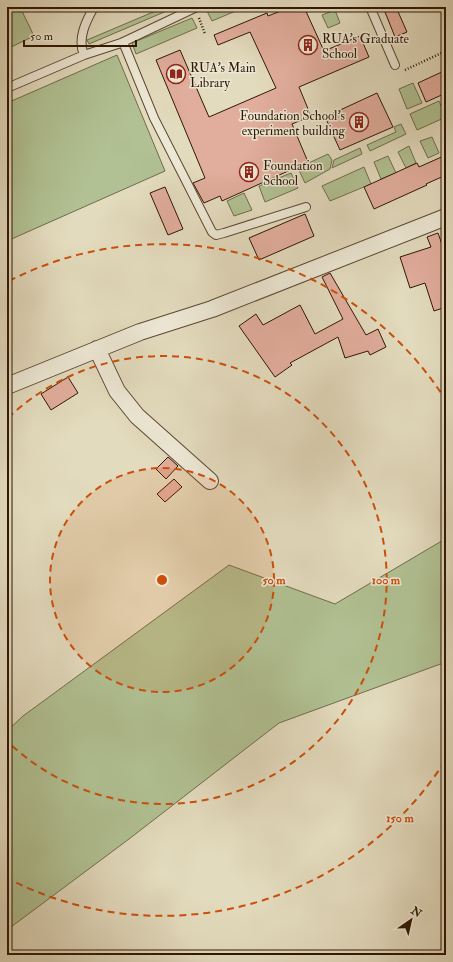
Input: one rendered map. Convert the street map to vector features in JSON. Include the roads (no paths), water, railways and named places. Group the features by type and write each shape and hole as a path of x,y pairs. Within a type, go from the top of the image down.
{"street":[{"path":"7,386 140,332 212,309 446,217"},
{"path":"97,349 117,391 137,416 210,481"}],"lane":[{"path":"84,55 80,41 89,15 94,7"},
{"path":"370,7 395,65"},
{"path":"7,88 84,55 123,42 197,10"},
{"path":"123,42 154,118 212,232 216,235 224,233 306,207"}],"place":[{"name":"RUA's Graduate School","path":"308,45"},
{"name":"RUA's Main Library","path":"176,74"},
{"name":"Foundation School's experiment building","path":"359,122"},
{"name":"Foundation School","path":"249,172"}]}
